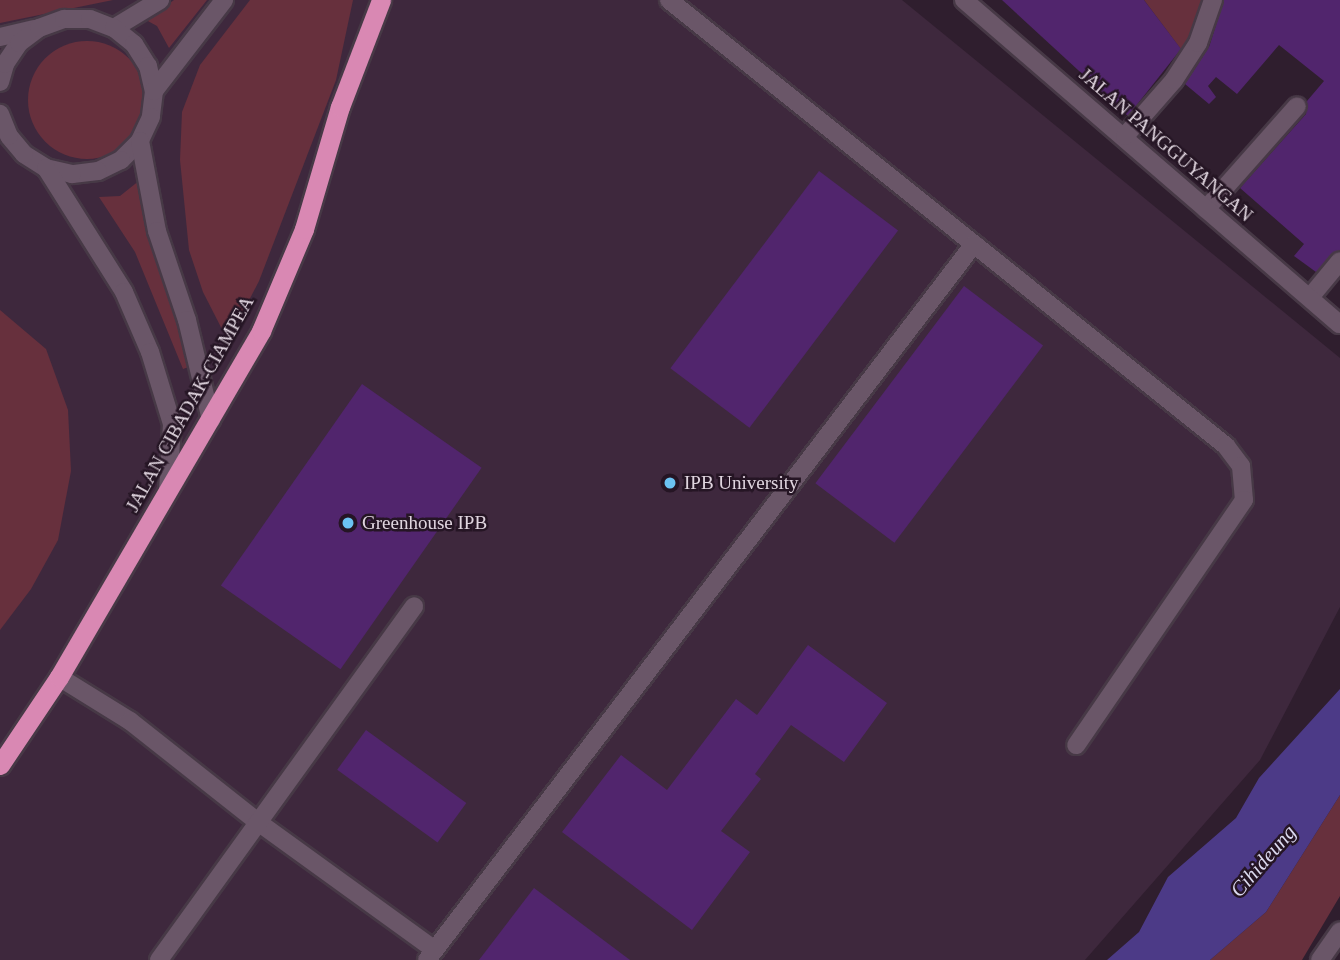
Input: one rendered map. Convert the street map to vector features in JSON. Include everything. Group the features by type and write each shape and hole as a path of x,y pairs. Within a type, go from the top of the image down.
{"highway":[{"name":"JALAN CIBADAK-CIAMPEA","path":"0,765 59,677 211,421 261,331 304,229 340,107 381,0"}],"street":[{"path":"114,27 160,0"},
{"path":"154,91 224,0"},
{"path":"668,0 1226,446 1241,466 1244,500 1076,745"},
{"path":"1125,136 1174,80 1198,43 1213,0"},
{"name":"JALAN PANGGUYANGAN","path":"967,1 1206,209 1311,296 1340,324"},
{"path":"0,37 64,19 90,19 114,27 134,44 148,66 154,91 151,117 140,141 121,160 98,171 72,174 46,168 24,155 4,133 0,114"},
{"path":"0,82 19,43 39,28"},
{"path":"1206,209 1297,106"},
{"path":"140,141 157,231 187,320 211,421"},
{"path":"46,168 124,292 150,352 172,424 168,492"},
{"path":"59,677 130,721 431,955 974,243"},
{"path":"1311,296 1340,261"},
{"path":"159,960 414,606"},
{"path":"1320,960 1340,931"}],"shaded area":[{"name":"IPB University","path":"0,0 902,0 1340,358 1340,607 1260,760 1085,960 0,960"},
{"path":"0,0 113,0 0,23"},
{"path":"174,0 207,0 169,48 157,26 146,20"},
{"path":"250,0 353,0 336,80 259,281 228,341 203,292 189,250 180,160 182,112 200,65"},
{"path":"1144,0 1209,0 1209,8 1183,52"},
{"path":"87,41 110,45 129,58 142,77 146,100 142,123 129,142 110,155 87,159 64,155 45,142 32,123 28,100 32,77 45,58 64,45"},
{"path":"140,180 152,244 197,364 183,369 135,252 99,197 120,196"},
{"path":"0,310 46,349 68,410 71,471 58,540 31,589 0,630"},
{"path":"1340,795 1340,896 1302,960 1210,960 1266,912"}],"water":[{"name":"Cihideung","path":"1340,689 1340,795 1266,912 1210,960 1107,960 1139,932 1168,877 1236,818 1259,778"}],"building":[{"path":"1002,0 1144,0 1181,49 1128,116"},
{"path":"1224,0 1340,0 1340,250 1316,272 1294,256 1304,244 1240,188 1306,114 1307,101 1324,81 1279,45 1237,94 1216,77 1208,86 1216,97 1209,104 1185,84 1209,47"},
{"path":"819,171 898,231 749,428 670,368"},
{"path":"964,286 1043,346 894,543 815,483"},
{"name":"Greenhouse IPB","path":"362,384 482,468 340,669 221,586"},
{"path":"808,645 887,703 844,762 791,725 755,774 761,779 721,831 750,852 692,930 562,832 621,755 667,790 736,699 757,715"},
{"path":"366,730 466,803 438,843 337,770"},
{"path":"534,888 630,960 479,960"}],"place":[{"name":"IPB University","path":"670,483"},
{"name":"Greenhouse IPB","path":"348,523"}]}
